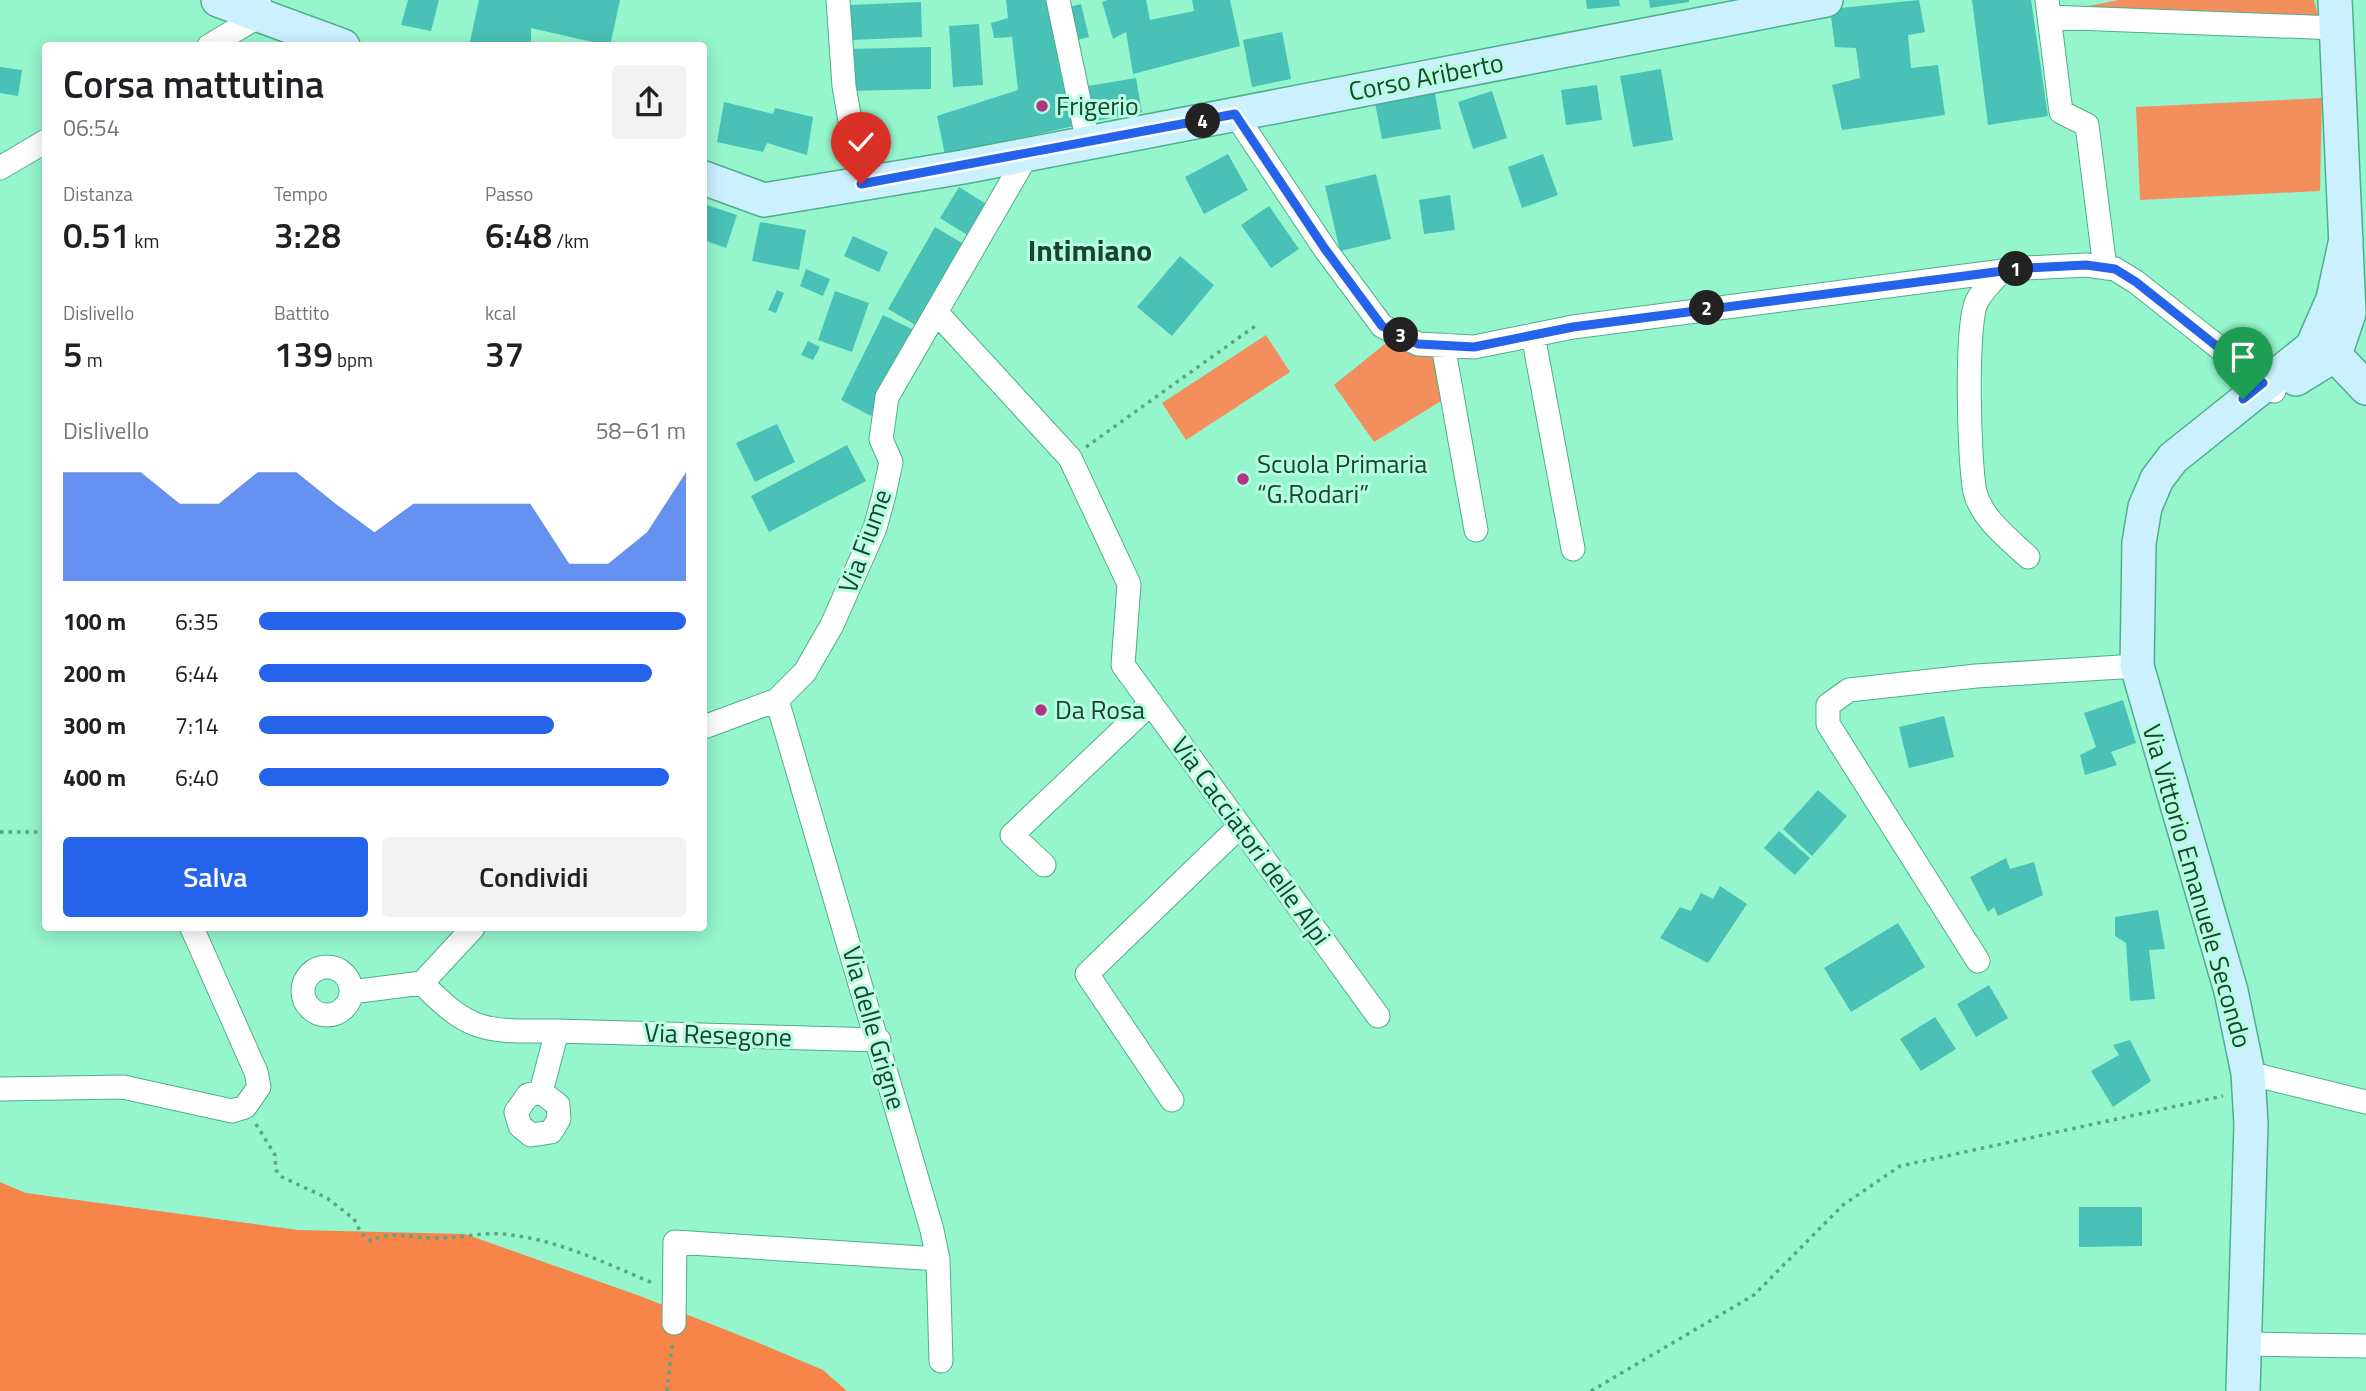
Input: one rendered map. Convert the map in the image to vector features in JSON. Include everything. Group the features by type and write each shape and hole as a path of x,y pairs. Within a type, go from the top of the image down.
{"street":[{"path":"218,0 261,8 334,42"},
{"path":"838,0 844,86 861,184"},
{"path":"1058,0 1088,143"},
{"name":"Corso Ariberto","path":"707,179 764,200 1027,155 1763,6 1826,0"},
{"path":"214,42 261,8"},
{"path":"2105,268 2087,125 2061,112 2048,8 2335,9"},
{"name":"Via Vittorio Emanuele Secondo","path":"2268,387 2335,355 2349,313 2335,9"},
{"path":"1235,114 1325,249 1382,326 1418,344 1474,347 1713,307 2001,271 2086,265 2115,269 2136,282 2268,387"},
{"path":"0,168 42,143"},
{"name":"Via Fiume","path":"707,726 777,700 805,672 819,649 875,528 891,462 881,439 887,397 1027,155"},
{"name":"Via Vittorio Emanuele Secondo","path":"2243,1391 2251,1125 2249,1082 2231,991 2137,666 2139,543 2146,507 2157,479 2173,458 2192,441 2268,387 2312,346 2333,299 2346,239"},
{"path":"2001,271 1977,301 1971,320 1970,405 1975,493 1988,518 2028,557"},
{"name":"Via Vittorio Emanuele Secondo","path":"2335,355 2329,347 2327,335 2340,296 2339,274"},
{"name":"Via Cacciatori delle Alpi","path":"936,312 1070,458 1129,584 1123,665 1378,1016"},
{"path":"1533,335 1573,549"},
{"path":"1443,345 1476,530"},
{"path":"2335,355 2366,388"},
{"path":"1978,961 1828,724 1828,705 1849,690 1976,676 2137,666"},
{"name":"Via delle Grigne","path":"777,700 879,1040 938,1259 941,1361"},
{"path":"1044,865 1012,835 1151,703"},
{"path":"1172,1100 1087,974 1240,826"},
{"path":"0,1089 123,1087 232,1111 245,1107 259,1087 256,1072 193,931"},
{"path":"351,992 422,983 470,931"},
{"name":"Via Resegone","path":"422,983 464,1021 495,1031 879,1040"},
{"path":"541,1092 557,1031"},
{"path":"2249,1082 2366,1102"},
{"path":"674,1323 675,1242 938,1259"},
{"path":"2244,1344 2366,1346"}],"path":[{"path":"1070,458 1258,324"},
{"path":"0,832 42,832"},
{"path":"1591,1391 1754,1295 1843,1205 1900,1166 2249,1082"},
{"path":"245,1107 275,1155 276,1170 282,1177 327,1198 354,1219 361,1233 371,1241 381,1236 397,1235 435,1238 484,1233 522,1237 561,1246 610,1263 674,1296"},
{"path":"667,1391 674,1323"}],"shaded area":[{"path":"2119,0 2314,0 2319,19 2073,9"},
{"path":"2322,98 2320,191 2140,200 2136,107"},
{"path":"1377,331 1442,345 1451,395 1374,442 1334,385 1386,343"},
{"path":"1266,335 1290,372 1186,440 1162,403"},
{"path":"0,1182 26,1193 298,1230 465,1234 640,1296 754,1341 823,1370 847,1391 0,1391"}],"building":[{"path":"408,0 439,0 431,31 401,25"},
{"path":"479,0 620,0 611,42 592,42 531,28 531,42 470,42"},
{"path":"1006,0 1053,0 1074,126 945,155 937,116 1018,90 1012,37 994,38 991,23 1008,18"},
{"path":"1146,0 1150,20 1194,11 1192,0 1230,0 1240,46 1133,74 1126,32 1113,39 1102,2"},
{"path":"1586,0 1619,0 1620,6 1587,9"},
{"path":"1649,0 1689,0 1689,2 1650,8"},
{"path":"1919,0 1925,32 1908,35 1911,68 1938,65 1945,115 1842,130 1832,85 1860,78 1856,48 1835,47 1830,9"},
{"path":"1972,0 2031,0 2048,116 1988,125"},
{"path":"921,2 922,37 851,40 850,5"},
{"path":"1081,4 1089,37 1073,41 1065,8"},
{"path":"979,24 983,85 953,87 949,26"},
{"path":"1282,32 1291,79 1252,87 1243,40"},
{"path":"931,47 931,89 850,91 850,49"},
{"path":"0,67 22,70 18,96 0,93"},
{"path":"1661,69 1673,140 1633,147 1620,76"},
{"path":"1136,78 1142,112 1095,121 1088,86"},
{"path":"1597,85 1602,120 1566,125 1561,90"},
{"path":"1434,87 1441,129 1382,139 1374,98"},
{"path":"1492,91 1507,138 1473,149 1458,102"},
{"path":"724,102 773,114 775,108 813,117 807,155 767,143 763,152 717,142"},
{"path":"1228,154 1248,190 1204,214 1185,177"},
{"path":"1543,154 1558,195 1522,208 1508,167"},
{"path":"1376,174 1391,239 1340,251 1325,186"},
{"path":"959,187 991,207 972,238 940,218"},
{"path":"1450,195 1455,230 1424,234 1419,200"},
{"path":"707,205 737,215 726,248 707,241"},
{"path":"1269,206 1299,249 1271,268 1241,225"},
{"path":"760,222 806,230 799,270 752,261"},
{"path":"935,227 967,246 919,327 888,309"},
{"path":"853,236 888,252 879,272 844,256"},
{"path":"1180,256 1214,285 1172,336 1137,307"},
{"path":"806,269 830,279 823,296 800,286"},
{"path":"777,290 784,293 776,313 768,310"},
{"path":"835,291 869,303 852,352 818,340"},
{"path":"883,315 914,330 871,416 841,400"},
{"path":"808,341 820,347 813,360 801,355"},
{"path":"777,424 795,462 755,482 736,443"},
{"path":"847,445 866,481 769,532 751,496"},
{"path":"2123,700 2136,743 2111,752 2117,765 2085,775 2080,755 2096,747 2084,713"},
{"path":"1944,716 1954,757 1909,768 1899,727"},
{"path":"1818,790 1847,816 1812,856 1783,829"},
{"path":"1779,831 1810,858 1795,875 1764,848"},
{"path":"2006,858 2010,869 2034,862 2043,895 1998,916 1994,907 1988,912 1970,877"},
{"path":"1720,886 1747,904 1708,963 1660,938 1680,907 1691,911 1701,893 1713,899"},
{"path":"2158,910 2165,949 2149,950 2155,999 2130,1001 2126,943 2115,936 2115,917"},
{"path":"1898,923 1925,967 1851,1012 1824,968"},
{"path":"1989,985 2008,1018 1976,1037 1957,1004"},
{"path":"1935,1017 1956,1049 1921,1071 1900,1039"},
{"path":"2130,1040 2151,1081 2113,1107 2091,1071 2119,1055 2113,1045"},
{"path":"2079,1207 2142,1207 2142,1246 2079,1247"}],"place":[{"name":"Frigerio","path":"1042,106"},
{"name":"Scuola Primaria “G.Rodari”","path":"1243,479"},
{"name":"Da Rosa","path":"1041,710"}],"district":[{"name":"Intimiano","path":"1090,251"}],"route":[{"path":"861,184 1235,114 1325,249 1382,326 1418,344 1474,347 1573,327 1713,307 1883,288 2026,268 2086,265 2115,269 2136,282 2263,383 2243,399"}]}
